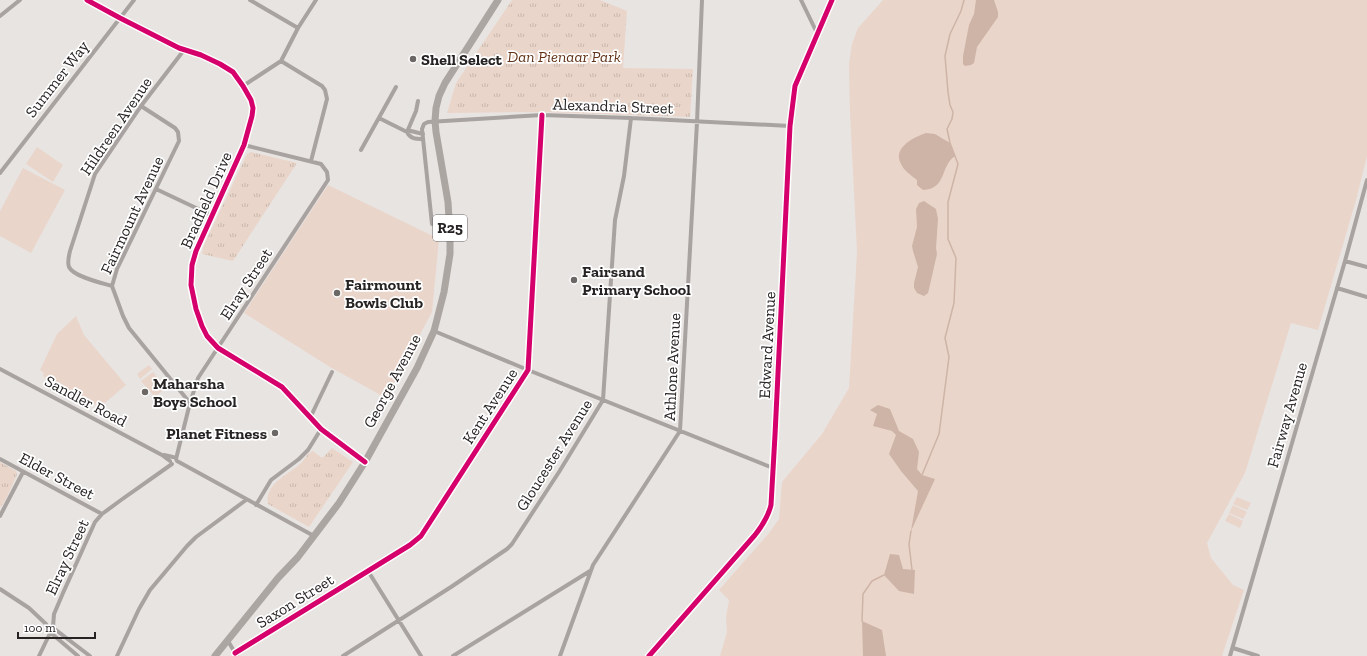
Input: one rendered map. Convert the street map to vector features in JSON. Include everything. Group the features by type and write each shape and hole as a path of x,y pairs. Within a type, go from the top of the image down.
{"main road":[{"name":"George Avenue","path":"312,535 335,508 365,459 417,368 434,331 444,292 450,254 448,202 436,132 436,108 439,96 445,83 498,0"},
{"name":"R25","path":"215,656 312,535"}],"street":[{"path":"0,16 20,0"},
{"name":"Bradfield Drive","path":"87,0 184,50 201,54 220,64 233,72 243,86 251,100 253,108 252,116 244,145 194,258 192,265 191,285 196,309 207,336 218,348 282,387 311,416 321,429 365,459"},
{"name":"Summer Way","path":"0,173 134,0"},
{"path":"250,0 298,28"},
{"path":"243,86 281,61 298,28 316,0"},
{"name":"Athlone Avenue","path":"560,656 590,571 680,431 697,122 702,0"},
{"path":"801,0 817,33"},
{"name":"Edward Avenue","path":"650,656 765,522 769,514 773,468 790,126 795,86 832,0"},
{"name":"Hildreen Avenue","path":"112,286 78,275 69,267 68,259 94,174 141,106 184,50"},
{"path":"244,145 311,161 327,94 322,86 281,61"},
{"path":"361,150 396,87"},
{"path":"407,132 416,111 418,101"},
{"name":"Fairmount Avenue","path":"141,106 174,128 179,136 178,146 117,269 112,286 123,316 132,332 190,403"},
{"name":"Alexandria Street","path":"436,122 542,116 631,118 790,126"},
{"name":"Kent Avenue","path":"368,571 410,545 421,536 528,370 542,116"},
{"path":"379,118 407,132 409,136 414,138 423,137"},
{"name":"Gloucester Avenue","path":"342,656 438,596 502,553 512,544 559,472 603,400 615,220 624,176 631,118"},
{"path":"432,224 422,129 424,124 428,122 436,122"},
{"name":"Elray Street","path":"39,656 51,633 54,614 93,525 102,514 173,461 178,450 198,378 328,180 325,167 311,161"},
{"path":"0,164 4,168"},
{"name":"Fairway Avenue","path":"1230,656 1345,261 1367,180"},
{"path":"156,189 212,216"},
{"path":"1345,261 1367,267"},
{"path":"1337,288 1367,297"},
{"path":"434,331 773,468"},
{"name":"Sandler Road","path":"0,369 312,535"},
{"path":"311,416 332,372"},
{"path":"256,505 271,480 300,459 308,450 321,429"},
{"name":"Elder Street","path":"0,459 102,514"},
{"path":"0,515 23,472"},
{"path":"117,656 146,596 158,580 196,537 246,500"},
{"path":"368,571 421,656"},
{"name":"Saxon Street","path":"236,655 368,571"},
{"path":"452,656 590,571"},
{"path":"0,589 22,602 46,624 88,655"},
{"path":"46,624 51,633 78,656"},
{"path":"228,641 236,655"},
{"path":"1233,648 1258,656"}],"green space":[{"name":"Dan Pienaar Park","path":"512,0 600,0 627,11 623,68 693,69 690,117 542,112 447,113 456,83"},
{"path":"883,0 1367,0 1367,156 1356,200 1318,330 1291,323 1245,473 1207,543 1211,558 1233,585 1244,590 1222,656 720,656 727,632 726,617 729,600 719,590 769,533 779,519 782,482 822,434 849,388 857,252 849,64 852,44 858,28"},
{"path":"37,147 63,165 53,182 26,164"},
{"path":"251,152 297,163 233,261 202,254 204,245 247,154"},
{"path":"23,168 65,190 31,253 0,236 0,211"},
{"path":"328,185 439,239 432,312 386,398 330,367 244,313"},
{"path":"76,316 84,335 126,385 100,407 43,376 44,373 40,370 57,334"},
{"path":"149,365 152,369 140,379 137,374"},
{"path":"153,372 166,388 155,397 141,381"},
{"path":"332,448 353,462 309,527 268,504 268,497 273,485 300,464 309,453 313,451 322,458"},
{"path":"0,462 16,471 17,475 5,501 0,508"},
{"path":"1237,497 1251,503 1247,510 1233,504"},
{"path":"1233,505 1247,512 1243,519 1229,513"},
{"path":"1229,514 1243,521 1240,528 1225,521"}],"shaded area":[{"path":"976,0 994,0 998,17 977,47 974,63 965,66 963,64 963,56 969,25 974,14"},
{"path":"926,133 935,134 950,143 955,156 950,160 936,186 931,189 923,190 917,185 917,180 904,169 899,158 899,153 910,140"},
{"path":"924,201 936,209 938,219 937,254 928,293 924,296 917,293 914,288 918,267 912,246 917,227 916,209 919,203"},
{"path":"878,405 890,409 899,431 913,439 919,452 917,469 922,475 935,479 911,531 918,491 889,454 896,435 892,431 873,426 877,414 870,410"},
{"path":"890,554 899,555 903,569 915,570 914,594 899,591 884,575"},
{"path":"862,621 882,630 886,656 863,656"}],"waterway":[{"path":"922,475 939,434 949,357 945,338 954,303 956,258 948,239 948,202 958,164 950,143 947,129 952,119 953,112 950,105 948,92 945,56 950,34 961,11 964,0"},
{"path":"911,531 909,544 912,570"},
{"path":"862,621 863,594 872,581 884,575"}],"cycle path":[{"path":"87,0 179,48 201,55 220,64 233,72 243,86 251,100 253,108 252,116 244,145 196,251 192,265 191,285 196,309 207,336 218,348 282,387 321,429 365,462"},
{"path":"649,656 755,535 765,521 771,505 790,126 795,86 832,0"},
{"path":"235,653 410,545 421,536 528,370 542,115"}],"place":[{"name":"Shell Select","path":"413,59"},
{"name":"Fairsand Primary School","path":"574,280"},
{"name":"Fairmount Bowls Club","path":"337,293"},
{"name":"Maharsha Boys School","path":"145,392"},
{"name":"Planet Fitness","path":"275,433"}]}
